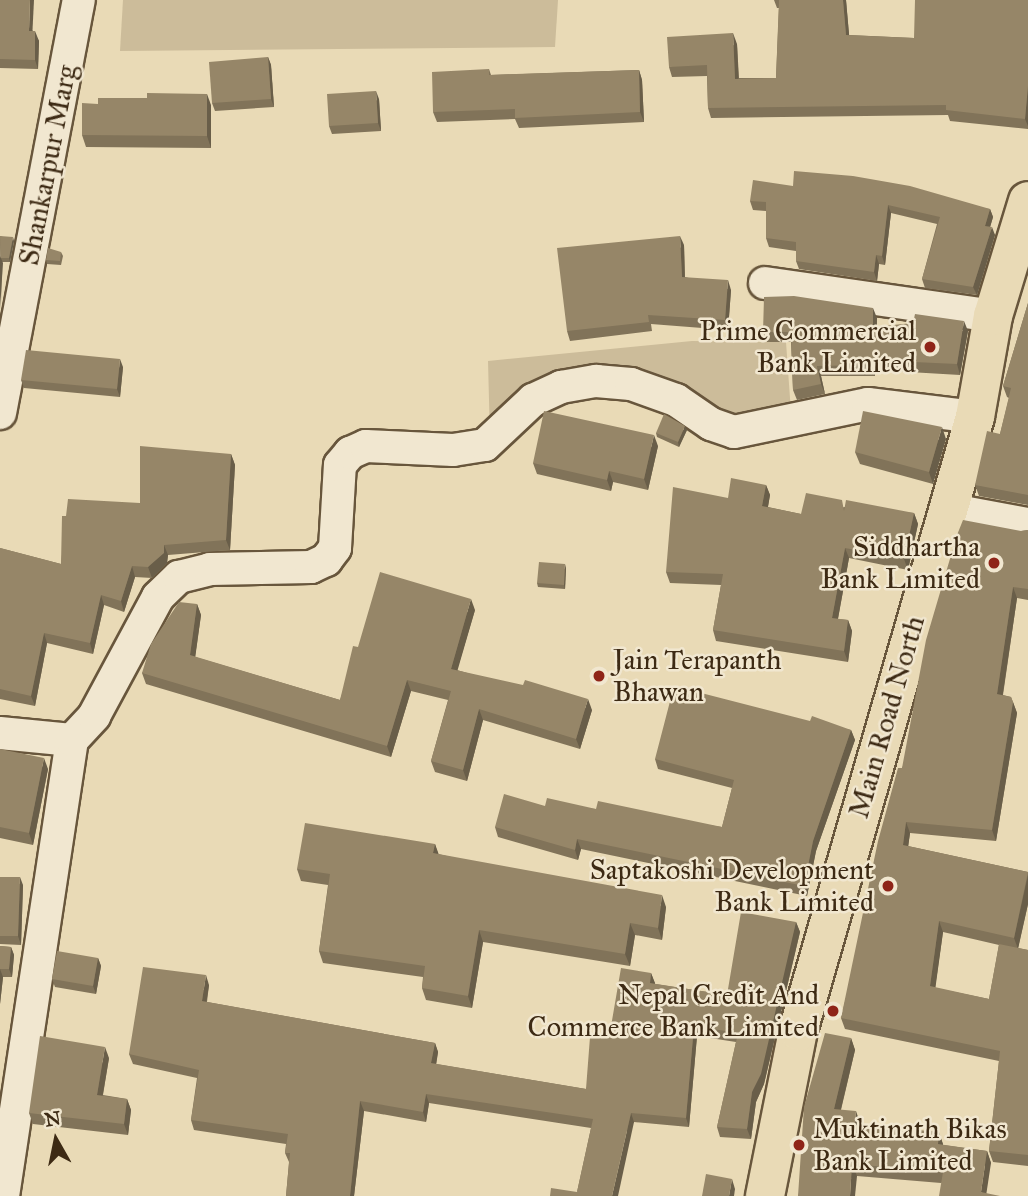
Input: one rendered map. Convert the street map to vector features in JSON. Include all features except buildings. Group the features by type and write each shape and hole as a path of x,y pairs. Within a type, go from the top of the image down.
{"main road":[{"name":"Main Road North","path":"765,1196 798,1031 946,509 975,417 993,316 1028,201"}],"street":[{"name":"Shankarpur Marg","path":"0,413 79,0"},
{"path":"765,283 993,316"},
{"path":"4,1196 72,740 94,716 158,597 179,577 210,569 311,566 326,560 335,548 340,465 351,453 366,446 453,450 485,445 533,400 561,387 596,381 631,384 665,396 711,424 734,432 868,404 975,417"},
{"path":"946,509 1028,524"},
{"path":"0,733 72,740"}],"shaded area":[{"path":"123,0 558,0 555,47 120,51"},
{"path":"692,341 786,342 792,426 708,416 573,388 490,439 488,361"}],"place":[{"name":"Prime Commercial Bank Limited","path":"930,347"},
{"name":"Siddhartha Bank Limited","path":"994,563"},
{"name":"Jain Terapanth Bhawan","path":"599,676"},
{"name":"Saptakoshi Development Bank Limited","path":"888,886"},
{"name":"Nepal Credit And Commerce Bank Limited","path":"833,1011"},
{"name":"Muktinath Bikas Bank Limited","path":"799,1145"}]}
